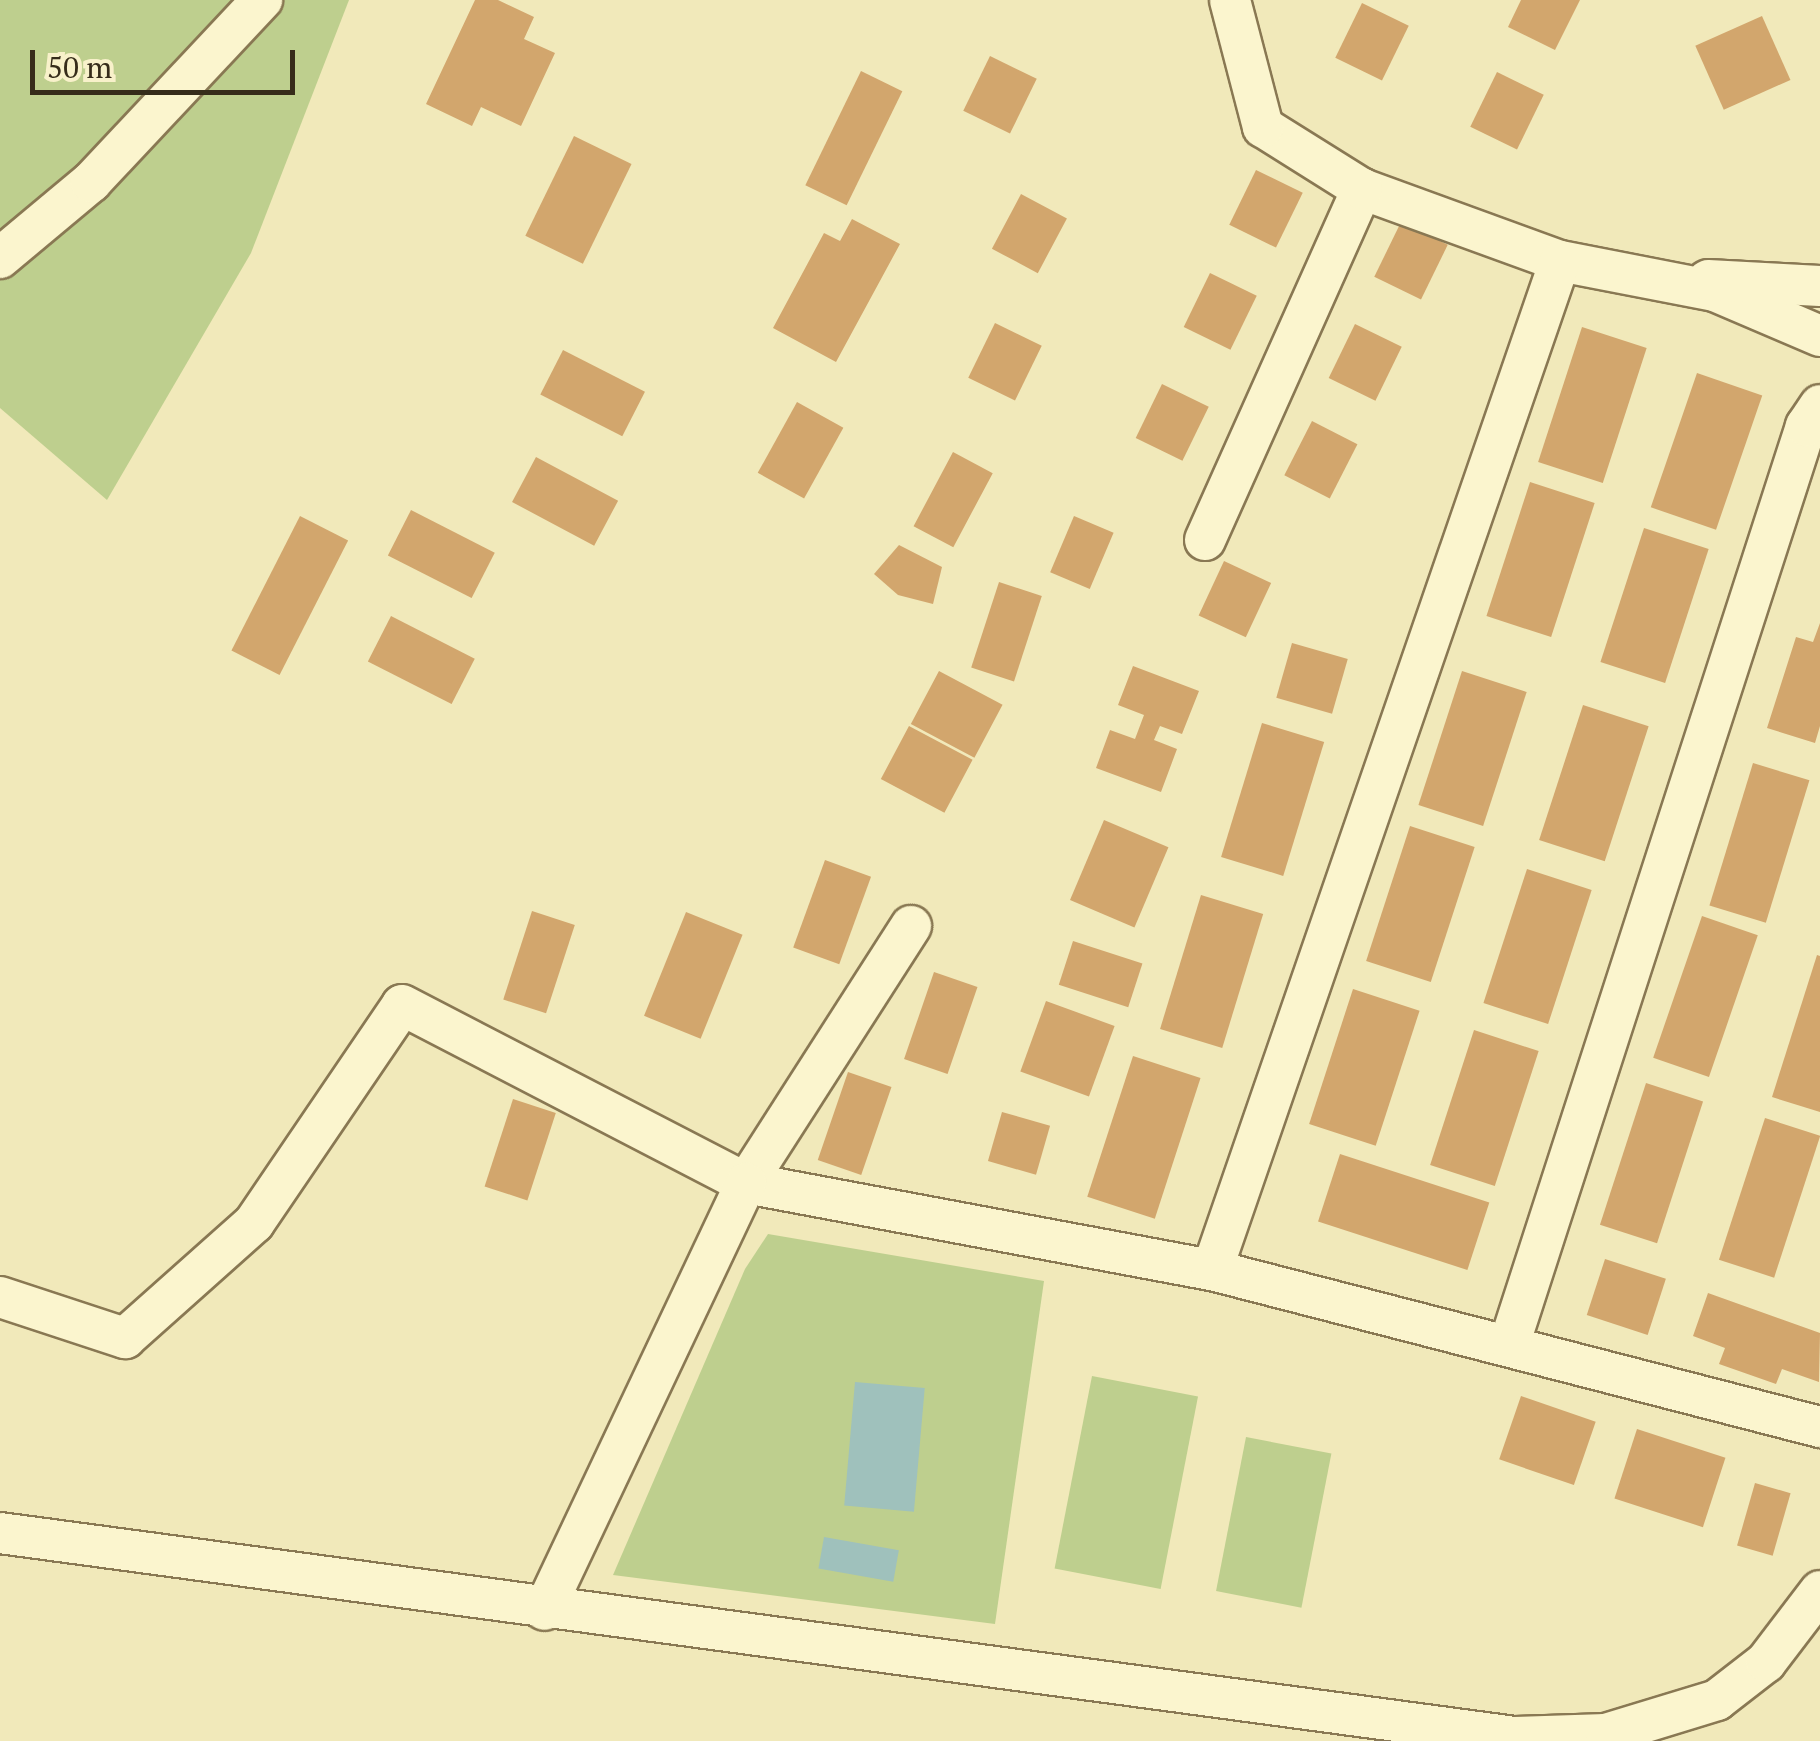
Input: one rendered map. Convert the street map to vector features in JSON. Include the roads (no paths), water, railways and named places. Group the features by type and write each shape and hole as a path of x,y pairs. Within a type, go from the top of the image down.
{"street":[{"path":"0,258 91,182 262,0"},
{"path":"1230,0 1263,127 1362,190 1560,261 1715,291 1820,336"},
{"path":"1205,540 1362,190"},
{"path":"1212,1270 1560,261"},
{"path":"1654,281 1820,286"},
{"path":"1510,1342 1806,426 1820,404"},
{"path":"544,1610 746,1184 911,926"},
{"path":"0,1297 125,1338 254,1223 402,1005 746,1184 1212,1270 1510,1342 1820,1427"},
{"path":"0,1533 544,1610 1515,1736 1606,1734 1716,1700 1766,1662 1820,1591"}],"water":[{"path":"855,1382 925,1388 914,1512 844,1506"},
{"path":"824,1537 899,1550 893,1582 818,1569"}]}
